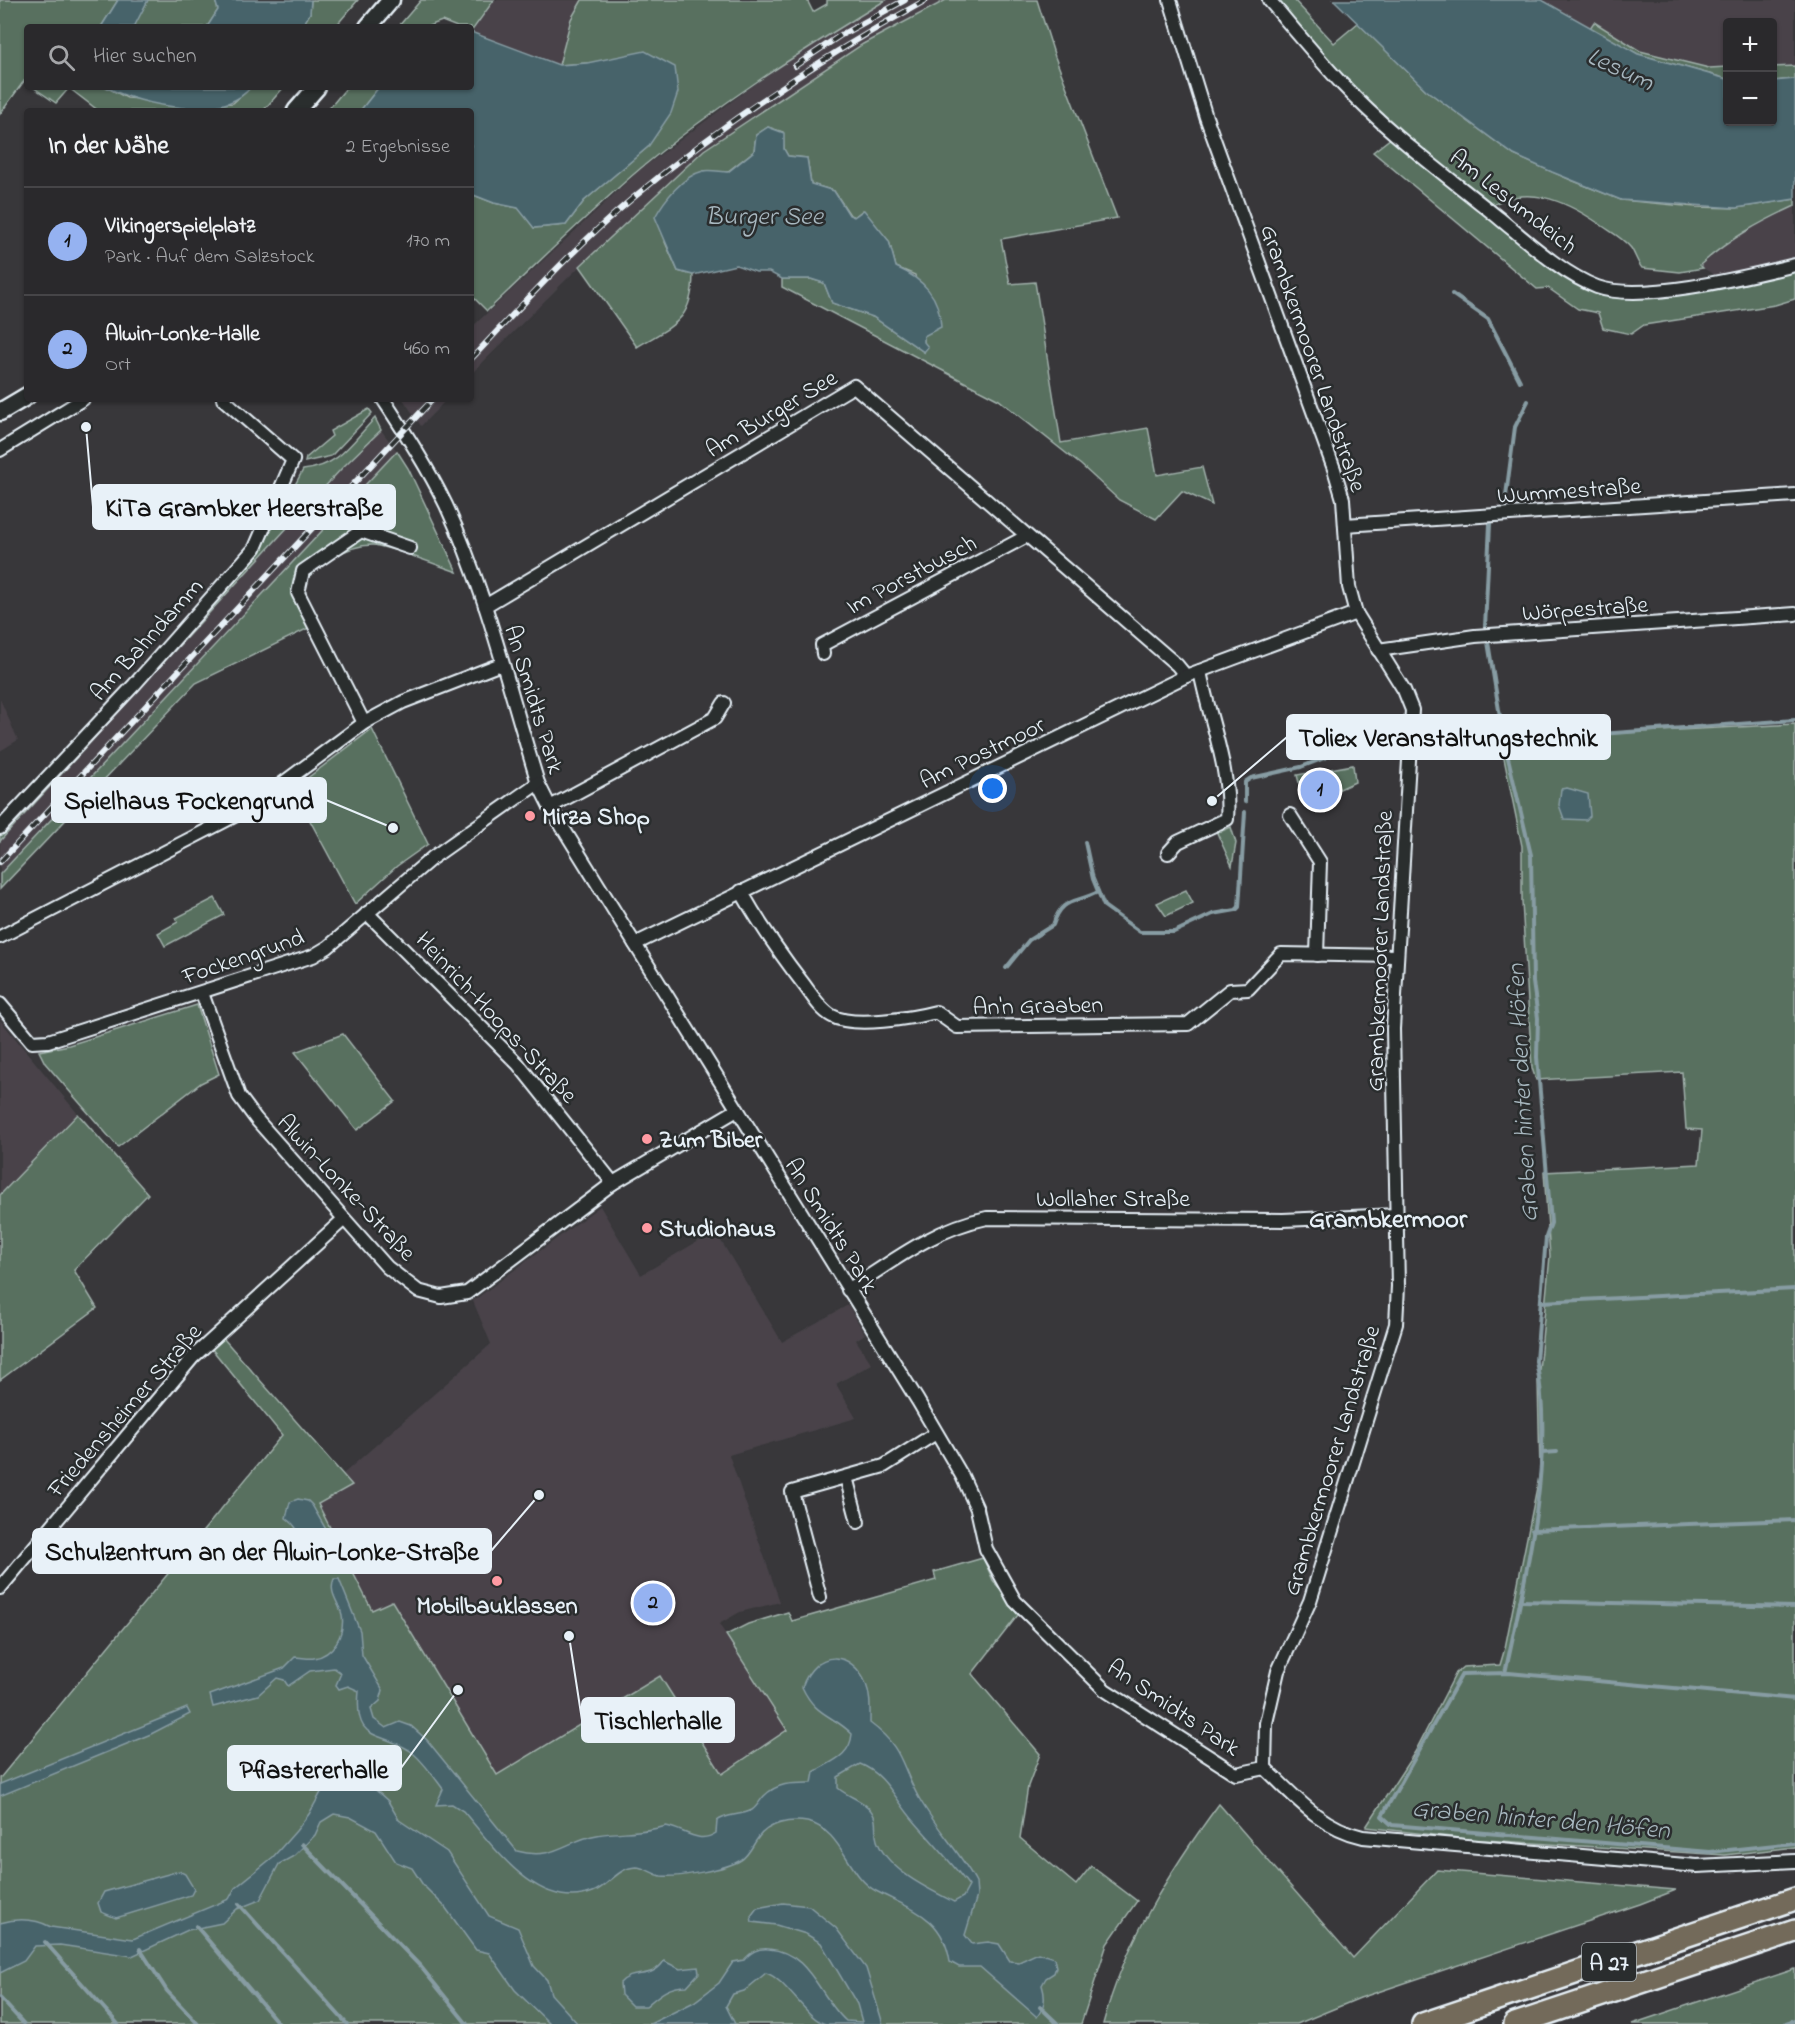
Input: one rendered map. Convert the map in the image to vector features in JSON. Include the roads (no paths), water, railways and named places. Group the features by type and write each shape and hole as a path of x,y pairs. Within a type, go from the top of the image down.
{"highway":[{"name":"A 27","path":"1423,2024 1795,1899"},
{"name":"A 27","path":"1515,2024 1795,1931"}],"main road":[{"path":"370,24 390,0"},
{"path":"299,108 314,90"},
{"path":"0,412 24,398"}],"street":[{"name":"Grambkermoorer Landstraße","path":"1170,0 1206,117 1334,469 1343,499 1349,587 1356,613 1404,690 1412,710 1393,1029 1397,1215 1396,1324 1310,1601 1278,1671 1266,1723 1265,1767"},
{"name":"Am Lesumdeich","path":"1269,0 1342,84 1417,152 1537,249 1598,288 1643,291 1672,288 1730,279 1795,265"},
{"name":"Am Burger See","path":"485,606 854,386 1177,665 1186,676"},
{"path":"0,450 78,402"},
{"name":"Am Bahndamm","path":"0,828 134,685 255,549 293,460 226,402"},
{"name":"An Smidts Park","path":"385,402 420,456 446,506 485,606 538,783 550,807 962,1476 977,1509 986,1549 1016,1601 1105,1690 1236,1774 1265,1767"},
{"name":"Wummestraße","path":"1345,525 1795,495"},
{"path":"364,723 298,593 303,571 361,531 410,548"},
{"name":"Im Porstbusch","path":"824,654 822,645 1027,537"},
{"name":"Am Postmoor","path":"635,944 1186,676 1356,613"},
{"name":"Wörpestraße","path":"1378,650 1475,636 1795,614"},
{"path":"0,938 248,809 364,723 403,702 501,664"},
{"path":"1168,853 1178,842 1227,819 1228,799 1224,774 1207,711 1200,671"},
{"path":"550,807 715,718 724,703"},
{"name":"Fockengrund","path":"0,1004 32,1042 48,1041 313,956 328,947 432,858 538,783"},
{"path":"1290,815 1320,862 1317,955 1397,956"},
{"name":"An'n Graaben","path":"741,891 767,937 820,1007 833,1017 845,1020 904,1020 936,1012 957,1027 1188,1024 1230,990 1248,989 1281,954 1317,955"},
{"name":"Heinrich-Hoops-Straße","path":"366,913 518,1064 614,1184"},
{"name":"Alwin-Lonke-Straße","path":"202,993 239,1096 343,1220 387,1267 418,1291 441,1297 467,1293 614,1184 737,1110"},
{"name":"Wollaher Straße","path":"848,1290 938,1233 958,1224 987,1218 1283,1220 1397,1215"},
{"name":"Friedensheimer Straße","path":"0,1588 193,1358 343,1220"},
{"path":"820,1597 792,1492 884,1466 936,1433"},
{"path":"846,1477 858,1522"},
{"path":"1265,1767 1311,1813 1344,1833 1362,1838 1696,1866 1795,1861"}],"water":[{"path":"118,0 148,0 136,24 103,24"},
{"path":"215,0 311,0 310,13 304,24 209,24 218,10"},
{"name":"Lesum","path":"1334,0 1542,0 1638,54 1723,78 1723,126 1777,126 1777,81 1795,79 1795,199 1736,208 1621,200 1514,155 1426,90"},
{"path":"474,33 559,65 587,63 645,51 675,67 678,92 671,113 648,147 584,201 566,225 534,228 518,208 494,203 474,195 474,108 362,108 377,90 474,90"},
{"path":"112,90 247,90 238,98 221,105 202,108 160,105"},
{"name":"Burger See","path":"768,127 784,133 784,149 788,156 807,158 811,184 834,191 849,215 854,217 864,210 889,241 896,267 914,277 928,290 937,306 941,327 924,336 924,342 928,347 924,352 873,317 832,303 824,283 811,279 782,279 769,272 756,272 736,265 693,275 678,271 655,217 659,210 669,196 688,178 706,170 728,172 754,151 756,135"},
{"path":"1567,788 1588,794 1590,816 1586,820 1564,819 1559,805 1561,789"},
{"path":"298,1499 308,1501 312,1505 328,1533 329,1546 326,1564 317,1566 303,1555 299,1534 286,1518 290,1502"},
{"path":"334,1579 339,1579 360,1631 362,1655 383,1690 380,1701 371,1709 374,1719 386,1728 400,1722 411,1726 427,1740 517,1851 530,1853 551,1852 597,1835 666,1826 697,1837 709,1836 716,1833 717,1821 752,1810 769,1791 786,1784 812,1783 814,1772 844,1753 852,1734 819,1710 807,1697 802,1687 808,1675 824,1660 834,1658 852,1664 860,1673 868,1689 870,1723 896,1749 919,1798 976,1882 977,1896 965,1935 972,1944 988,1942 999,1944 1010,1961 1019,1962 1038,1953 1054,1958 1056,1967 1054,1973 1046,1978 1042,1985 1044,2002 1040,2013 1037,2017 980,1967 959,1967 950,1962 941,1934 933,1924 924,1916 866,1884 837,1843 819,1826 794,1821 773,1826 762,1833 744,1858 725,1867 679,1876 661,1876 642,1868 629,1868 593,1892 573,1896 554,1893 536,1885 503,1858 463,1811 452,1804 436,1805 443,1789 436,1779 409,1750 364,1727 358,1708 359,1691 348,1686 339,1689 336,1685 341,1673 334,1668 310,1671 288,1686 284,1680 277,1678 258,1695 213,1707 210,1695 284,1668 295,1657 314,1658 327,1653 332,1648 340,1636 342,1615 333,1593","holes":["860,1764 869,1768 884,1781 969,1886 963,1897 954,1902 933,1891 900,1871 884,1853 877,1840 875,1819 871,1811 863,1803 838,1788 838,1777"]},
{"path":"187,1708 190,1714 151,1734 0,1796 0,1784"},
{"path":"349,1766 388,1801 399,1820 447,1852 489,1916 518,1928 534,1966 547,1980 551,1994 578,2024 550,2024 515,1990 489,1953 476,1950 445,1907 423,1885 412,1868 396,1862 376,1831 350,1817 334,1814 321,1822 315,1835 294,1856 279,1864 260,1900 237,1909 222,1923 188,1930 132,1956 60,1945 35,1946 24,1961 0,1973 0,1923 32,1920 51,1927 133,1939 229,1899 235,1888 273,1857 296,1831 309,1814 335,1767"},
{"path":"179,1871 185,1874 194,1889 191,1895 116,1918 101,1912 98,1903 104,1892"},
{"path":"783,1903 809,1906 836,1928 866,1968 883,2024 826,2024 819,2021 781,1983 766,1973 744,1991 733,1994 726,2006 735,2024 650,2024 694,2002 719,1983 733,1962 744,1960 761,1949 783,1952 795,1958 813,1977 846,2021 862,2022 857,2004 821,1943 806,1934 776,1925 752,1922 751,1916 757,1908"},
{"path":"664,1961 680,1969 698,1967 699,1973 687,1986 669,1989 646,2006 632,2006 621,1995 620,1983 631,1976 654,1971"}],"waterway":[{"name":"Graben hinter den Höfen","path":"1452,294 1488,319 1520,381"},
{"name":"Graben hinter den Höfen","path":"1505,503 1515,427 1528,401"},
{"name":"Graben hinter den Höfen","path":"1485,627 1490,524"},
{"name":"Graben hinter den Höfen","path":"1488,642 1504,741 1531,855 1533,982 1538,1018 1537,1057 1551,1223 1546,1237 1536,1361 1541,1397 1542,1436 1536,1517 1505,1673"},
{"path":"1504,741 1795,720"},
{"path":"1245,802 1245,782 1251,778 1301,767 1371,740 1398,739"},
{"path":"1085,842 1093,879 1104,906 1140,932 1174,932 1213,914 1236,910 1239,907 1245,812"},
{"path":"1006,968 1029,940 1053,925 1065,905 1098,892"},
{"path":"1541,1302 1795,1289"},
{"path":"1542,1453 1557,1452"},
{"path":"1532,1530 1795,1520"},
{"path":"1520,1601 1795,1607"},
{"name":"Graben hinter den Höfen","path":"1795,1699 1509,1673 1462,1674 1382,1816 1392,1825 1710,1852 1795,1843"},
{"path":"302,1844 421,1967 467,2024"},
{"path":"239,1904 347,2024"},
{"path":"196,1926 279,2024"},
{"path":"45,1942 118,2024"},
{"path":"140,1949 167,1991 198,2024"},
{"path":"0,1998 24,2024"},
{"path":"1040,2007 1058,2024"},
{"path":"1786,2023 1795,2020"}],"railway":[{"path":"795,66 841,35 905,0"},
{"path":"474,356 590,236 667,170 775,92 849,44 926,0"},
{"path":"0,862 430,402"}],"place":[{"name":"KiTa Grambker Heerstraße","path":"86,427"},
{"name":"Vikingerspielplatz","path":"1320,790"},
{"name":"Toliex Veranstaltungstechnik","path":"1212,801"},
{"name":"Mirza Shop","path":"530,816"},
{"name":"Spielhaus Fockengrund","path":"393,828"},
{"name":"Zum Biber","path":"647,1139"},
{"name":"Studiohaus","path":"647,1228"},
{"name":"Schulzentrum an der Alwin-Lonke-Straße","path":"539,1495"},
{"name":"Mobilbauklassen","path":"497,1581"},
{"name":"Alwin-Lonke-Halle","path":"653,1603"},
{"name":"Tischlerhalle","path":"569,1636"},
{"name":"Pflastererhalle","path":"458,1690"}],"district":[{"name":"Grambkermoor","path":"1388,1218"}]}
